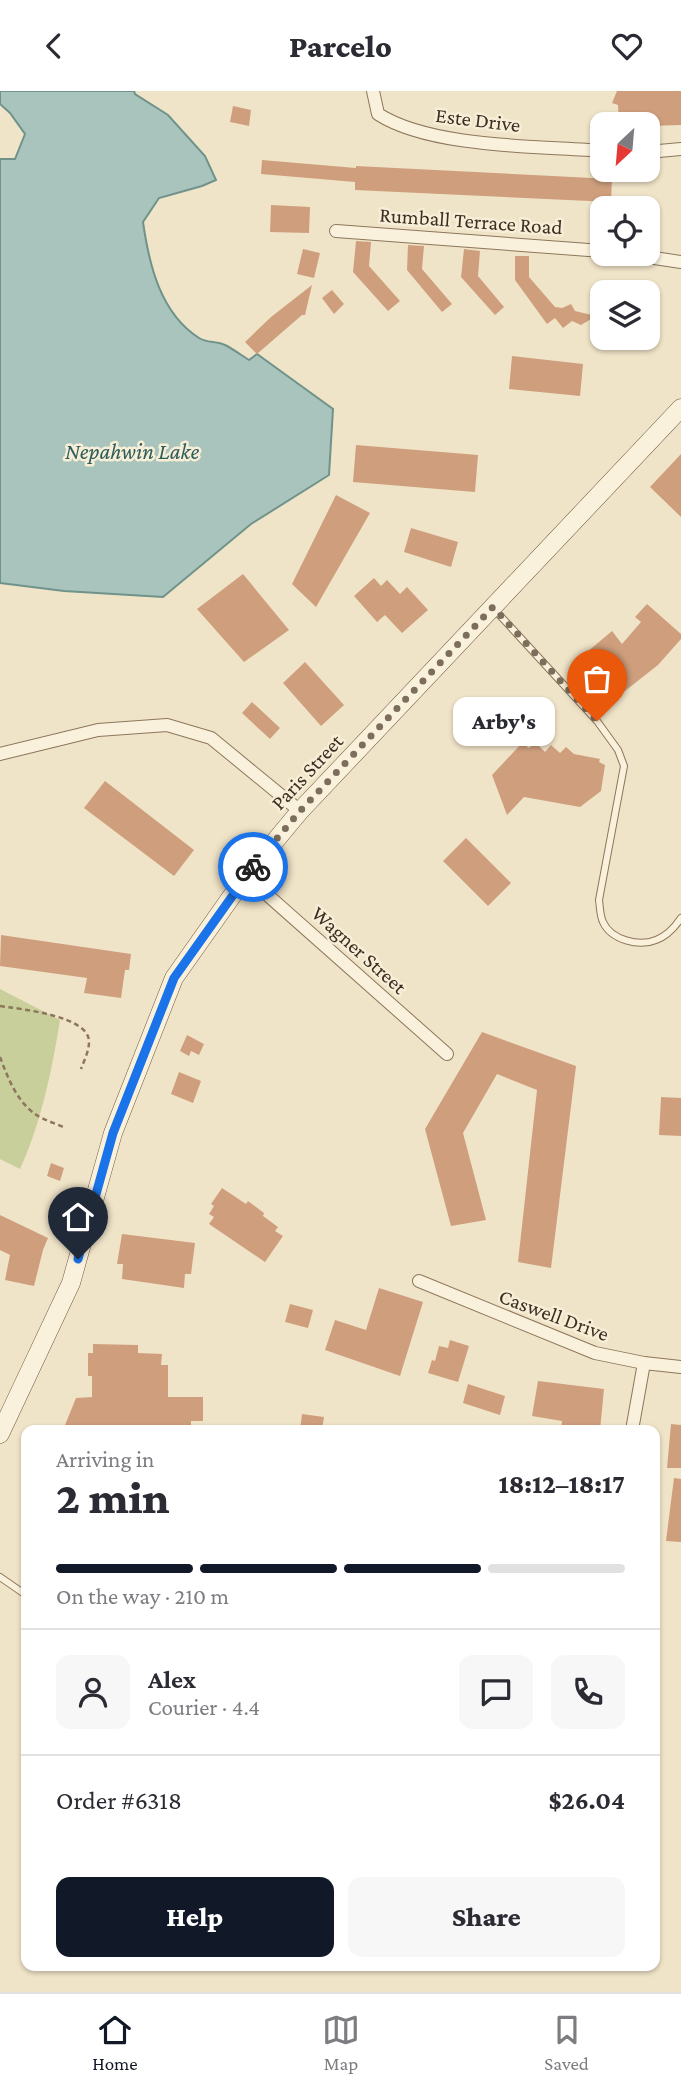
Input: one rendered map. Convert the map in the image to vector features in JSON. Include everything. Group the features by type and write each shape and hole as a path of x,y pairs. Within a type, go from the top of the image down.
{"main road":[{"name":"Paris Street","path":"0,1434 71,1283 113,1133 174,978 246,876 300,811 681,408"}],"street":[{"name":"Este Drive","path":"373,91 378,114 394,124 421,133 488,142 590,150"},
{"path":"660,151 681,149"},
{"name":"Rumball Terrace Road","path":"336,231 590,250"},
{"path":"660,259 681,262"},
{"path":"0,754 98,730 167,725 211,737 300,811"},
{"name":"Wagner Street","path":"246,876 447,1054"},
{"name":"Caswell Drive","path":"419,1281 595,1353 681,1367"},
{"path":"633,1425 645,1363"}],"lane":[{"path":"493,607 597,721 618,750 624,766 599,900 603,922 619,938 646,942 657,940 670,932 681,918"},
{"path":"0,1577 21,1592"}],"path":[{"path":"0,1006 76,1023 86,1030 90,1041 81,1069"},
{"path":"0,1057 9,1080 22,1101 36,1114 65,1128"}],"green space":[{"path":"0,989 60,1020 45,1096 20,1169 0,1159"}],"water":[{"name":"Nepahwin Lake","path":"0,91 134,91 168,115 205,156 216,180 159,198 143,222 153,271 166,301 186,328 199,338 225,345 249,360 257,354 333,409 329,475 251,524 163,597 64,591 0,583 0,159 15,159 25,134 0,104"}],"building":[{"path":"617,91 681,91 681,125 660,126 660,112 618,112 618,105 612,103"},
{"path":"233,106 251,110 249,126 230,122"},
{"path":"262,160 356,168 590,178 590,182 612,182 611,196 590,196 590,201 355,190 355,182 261,174"},
{"path":"271,205 310,207 309,233 270,232"},
{"path":"356,241 371,242 369,266 400,301 388,311 353,272"},
{"path":"408,245 424,246 422,269 452,304 442,312 407,270"},
{"path":"303,249 320,253 314,278 297,274"},
{"path":"464,249 480,251 478,276 504,307 495,315 461,277"},
{"path":"515,256 529,256 529,277 555,307 562,308 571,304 575,311 590,315 590,320 581,325 572,321 563,328 555,318 547,324 515,280"},
{"path":"312,285 305,315 257,354 245,342 271,317"},
{"path":"332,290 344,304 334,314 322,298"},
{"path":"512,356 583,364 580,396 509,389"},
{"path":"356,445 478,455 475,492 353,482"},
{"path":"681,454 681,517 650,487"},
{"path":"336,495 370,513 316,607 292,584"},
{"path":"411,528 458,542 451,567 404,552"},
{"path":"243,574 289,630 244,662 197,609"},
{"path":"374,578 381,586 387,580 400,594 407,587 428,610 402,633 385,615 377,622 354,596"},
{"path":"647,604 681,634 681,639 658,665 607,705 574,663 612,631 622,644 641,622 635,617"},
{"path":"305,662 344,705 321,726 283,683"},
{"path":"252,702 280,728 270,739 242,713"},
{"path":"535,742 545,752 551,745 560,753 566,747 574,754 600,759 599,762 605,765 601,791 580,807 524,797 507,815 492,775 522,743 529,748"},
{"path":"105,781 194,850 174,876 84,808"},
{"path":"466,838 511,883 488,906 443,861"},
{"path":"1,935 131,954 129,970 125,970 121,998 84,993 87,978 0,966"},
{"path":"482,1032 576,1066 551,1268 518,1262 537,1090 497,1074 463,1133 486,1220 451,1226 425,1129"},
{"path":"187,1035 204,1044 199,1055 191,1051 189,1056 180,1051"},
{"path":"179,1072 201,1081 193,1103 171,1094"},
{"path":"661,1097 681,1098 681,1136 659,1135"},
{"path":"51,1163 64,1168 60,1181 47,1176"},
{"path":"222,1188 246,1204 248,1201 278,1227 275,1231 283,1236 265,1262 209,1224 214,1217 209,1214 214,1206 211,1204"},
{"path":"0,1215 48,1238 34,1286 5,1280 10,1255 0,1250"},
{"path":"122,1234 195,1243 191,1274 185,1274 184,1288 122,1279 123,1264 117,1264"},
{"path":"379,1288 423,1302 400,1376 325,1350 335,1320 366,1330"},
{"path":"290,1304 313,1310 308,1328 285,1322"},
{"path":"450,1340 469,1346 458,1382 428,1373 439,1346 448,1348"},
{"path":"93,1344 138,1345 138,1353 162,1354 161,1365 168,1365 168,1397 203,1397 203,1421 191,1421 191,1425 65,1425 76,1398 92,1397 88,1353 93,1353"},
{"path":"538,1381 604,1389 600,1425 562,1425 562,1421 532,1416"},
{"path":"468,1384 505,1396 500,1415 463,1403"},
{"path":"302,1414 324,1417 323,1425 301,1425"},
{"path":"671,1424 681,1425 681,1468 667,1468"},
{"path":"674,1478 681,1479 681,1542 666,1541"}],"way so far":[{"path":"253,867 300,811 493,607 597,721"}],"place":[{"name":"Arby's","path":"597,721"}],"route":[{"path":"78,1259 113,1133 174,978 253,867"}]}
